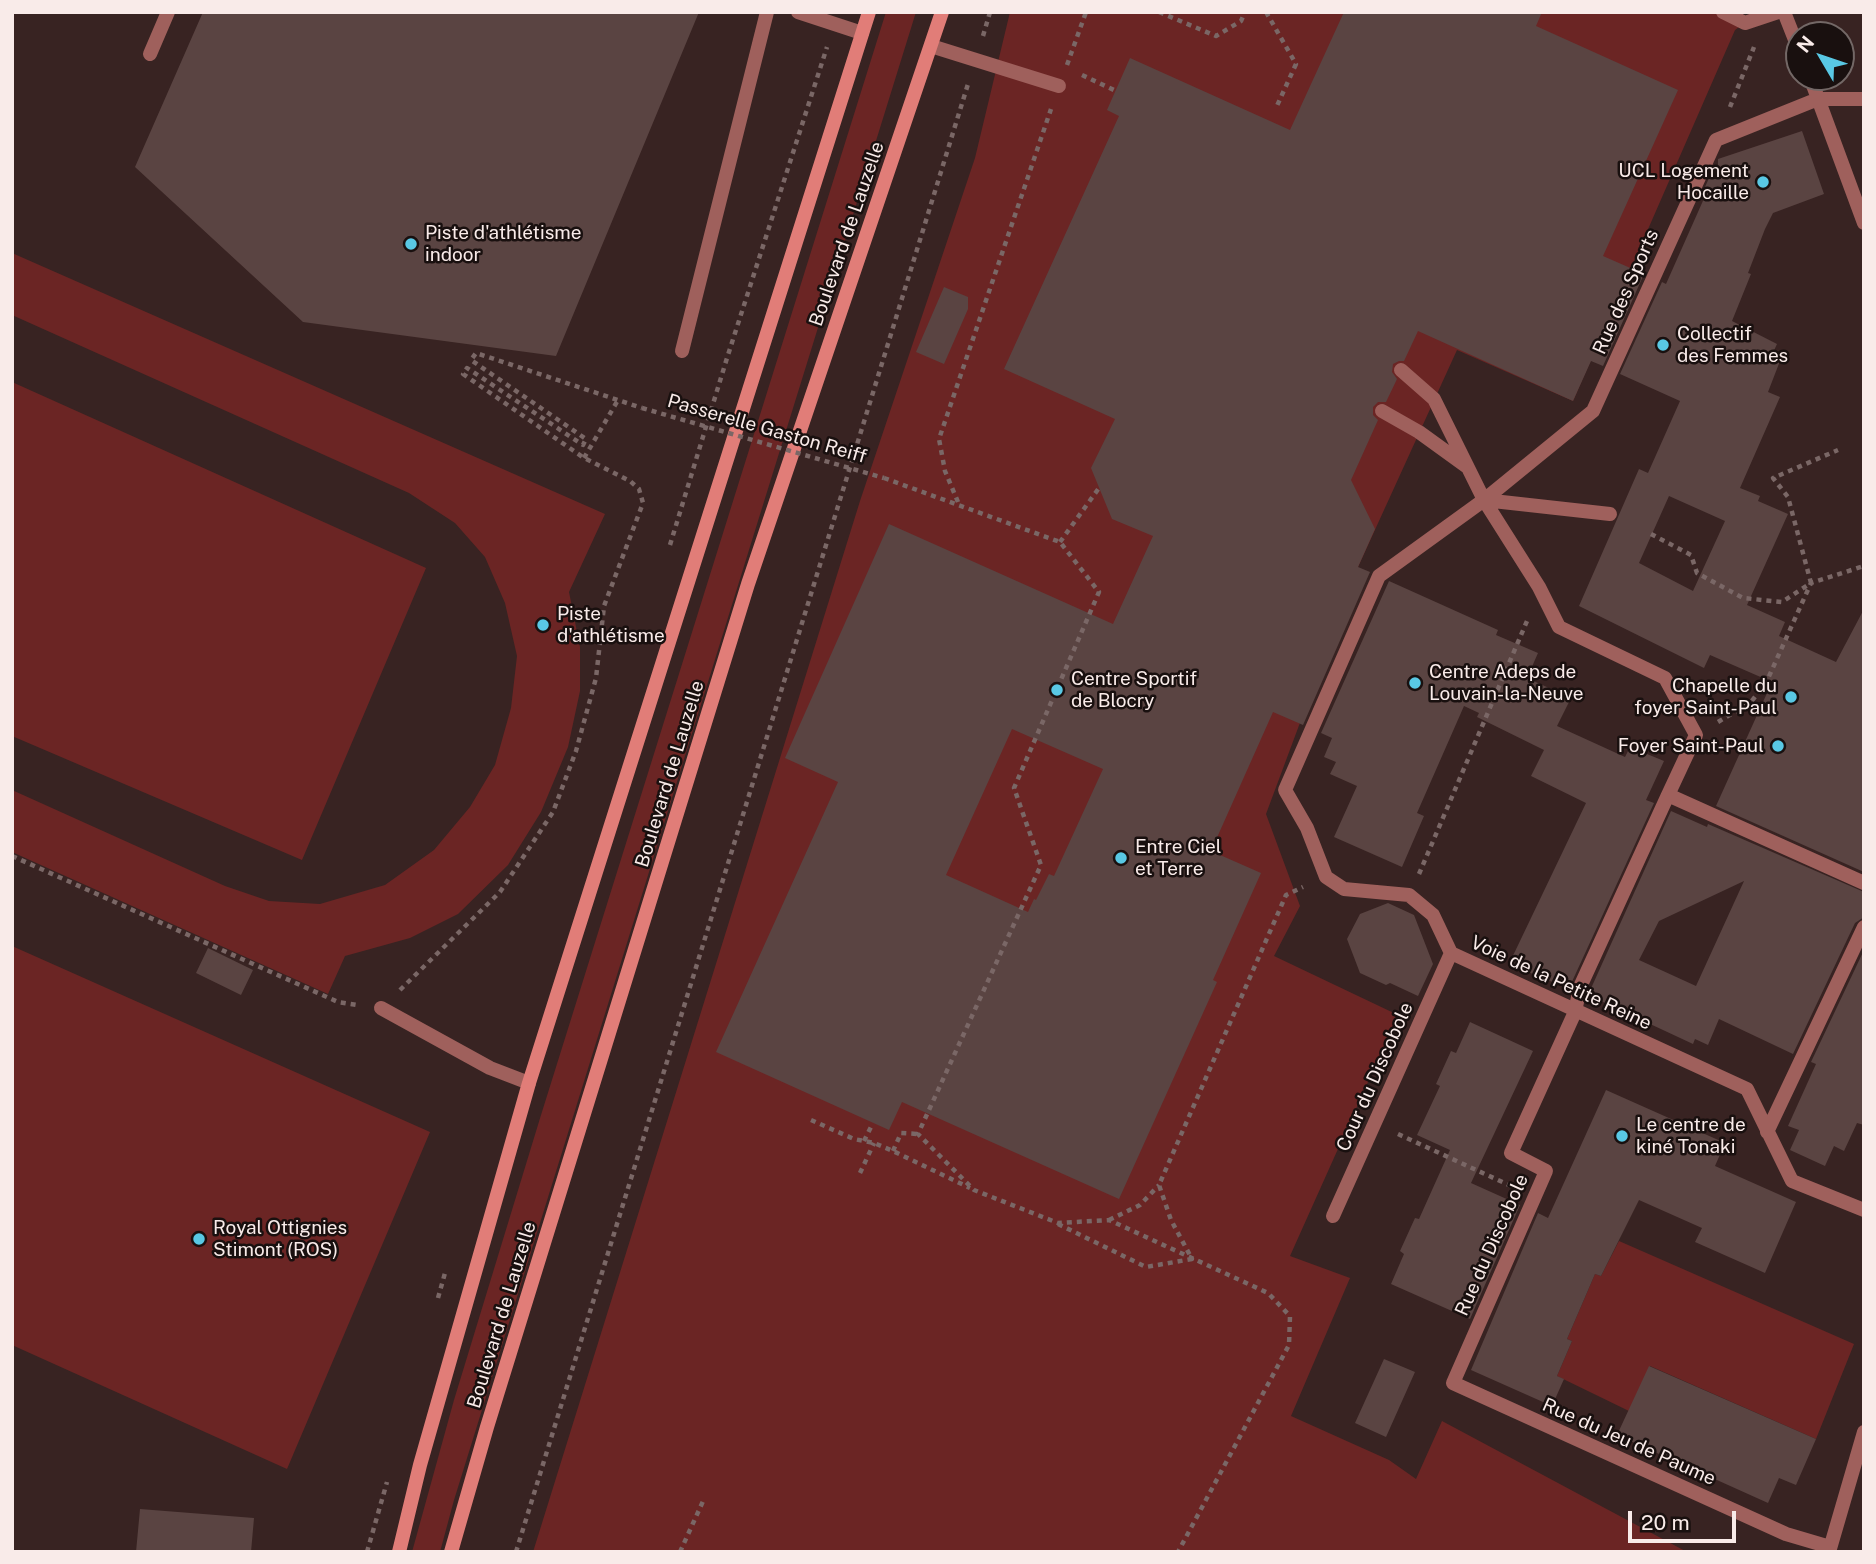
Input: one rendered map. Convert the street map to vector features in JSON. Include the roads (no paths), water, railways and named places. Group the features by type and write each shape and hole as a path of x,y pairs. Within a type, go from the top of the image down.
{"main road":[{"name":"Boulevard de Lauzelle","path":"399,1552 424,1452 529,1083 869,12"},
{"name":"Boulevard de Lauzelle","path":"451,1552 491,1414 748,584 942,12"}],"street":[{"path":"150,54 168,12"},
{"path":"682,351 767,12"},
{"path":"798,12 862,33"},
{"path":"1723,12 1745,23 1772,14"},
{"path":"931,46 1059,86"},
{"path":"1815,91 1864,222"},
{"path":"1818,99 1864,99"},
{"name":"Rue des Sports","path":"1484,500 1593,411 1716,140 1818,99"},
{"path":"1401,370 1434,399 1484,500 1610,514"},
{"path":"1382,411 1419,432 1467,467"},
{"name":"Voie de la Petite Reine","path":"1484,500 1379,576 1285,790 1307,828 1326,877 1344,889 1409,895 1433,915 1451,953 1746,1089 1792,1181 1864,1210"},
{"name":"Rue du Discobole","path":"1453,1383 1546,1171 1511,1153 1575,1012 1580,987 1696,735 1665,678 1559,627 1539,587 1484,500"},
{"path":"1668,795 1864,883"},
{"path":"1767,1132 1864,927"},
{"name":"Cour du Discobole","path":"1333,1216 1451,953"},
{"path":"380,1008 489,1068 529,1083"},
{"name":"Rue du Jeu de Paume","path":"1453,1383 1786,1534 1829,1549"},
{"path":"1829,1549 1864,1432"}],"place":[{"name":"UCL Logement Hocaille","path":"1763,182"},
{"name":"Piste d'athlétisme indoor","path":"411,244"},
{"name":"Collectif des Femmes","path":"1663,345"},
{"name":"Piste d'athlétisme","path":"543,625"},
{"name":"Centre Adeps de Louvain-la-Neuve","path":"1415,683"},
{"name":"Centre Sportif de Blocry","path":"1057,690"},
{"name":"Chapelle du foyer Saint-Paul","path":"1791,697"},
{"name":"Foyer Saint-Paul","path":"1778,746"},
{"name":"Entre Ciel et Terre","path":"1121,858"},
{"name":"Le centre de kiné Tonaki","path":"1622,1136"},
{"name":"Royal Ottignies Stimont (ROS)","path":"199,1239"}]}
